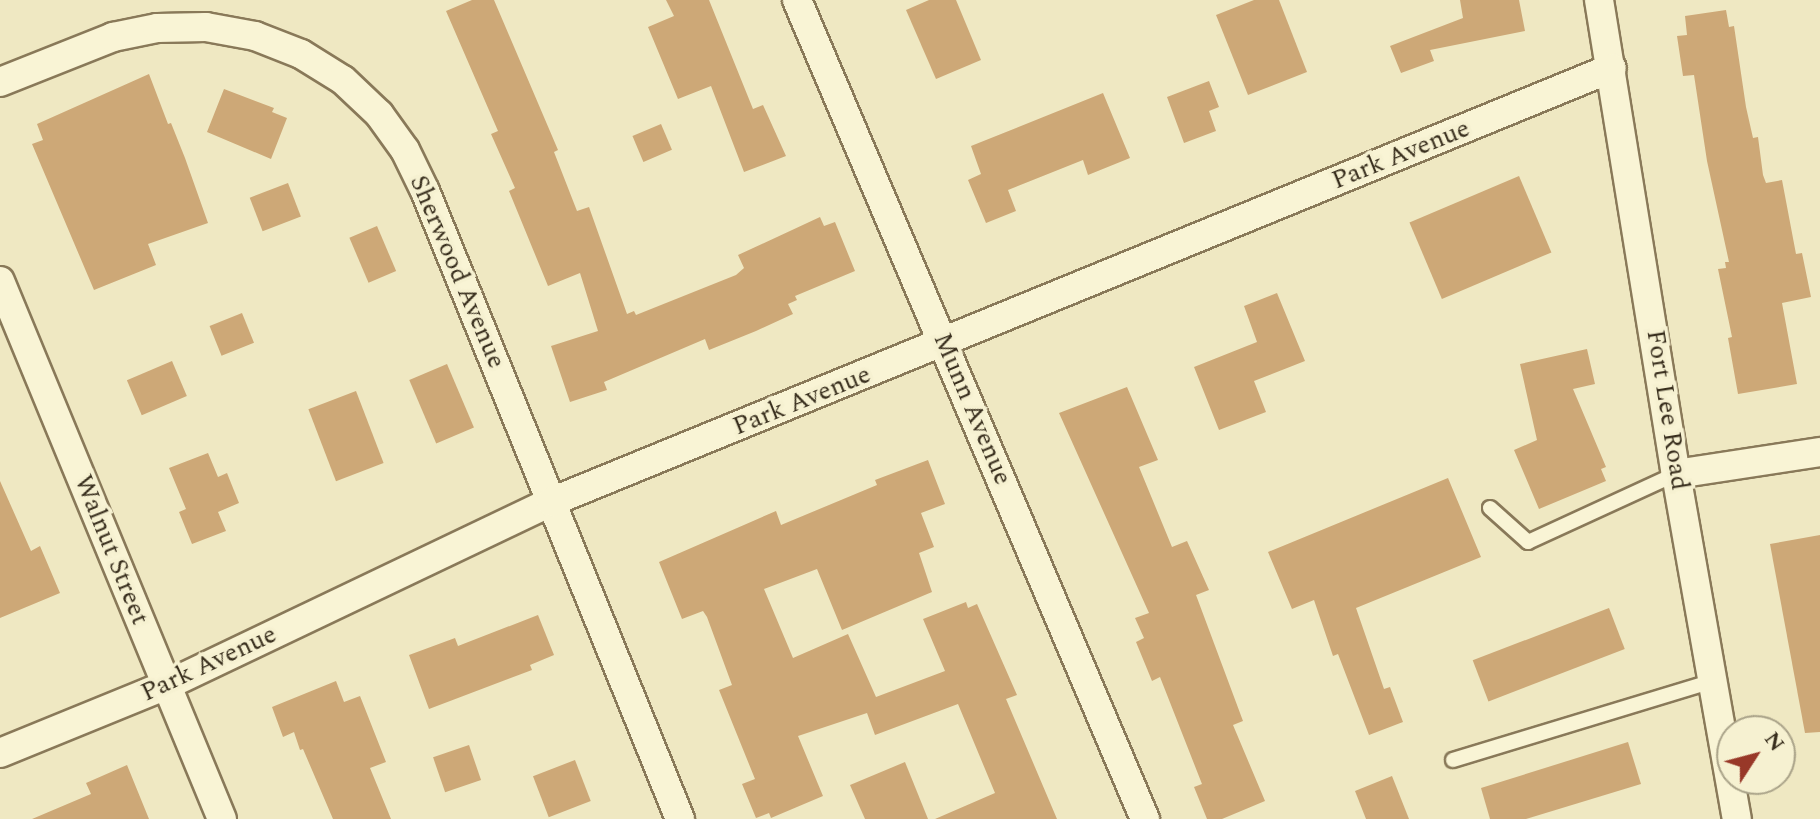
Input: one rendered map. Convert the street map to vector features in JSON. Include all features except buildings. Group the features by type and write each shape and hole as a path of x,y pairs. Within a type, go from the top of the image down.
{"street":[{"name":"Munn Avenue","path":"797,0 1145,819"},
{"name":"Fort Lee Road","path":"1599,0 1676,474 1737,819"},
{"name":"Sherwood Avenue","path":"0,82 113,37 157,28 206,27 255,36 301,54 343,80 379,114 405,150 680,819"},
{"name":"Park Avenue","path":"0,753 167,685 551,502 1612,68"},
{"name":"Walnut Street","path":"0,281 222,819"},
{"path":"1676,474 1820,452"}],"lane":[{"path":"1490,508 1528,542 1676,474"},
{"path":"1453,760 1713,681"}]}
